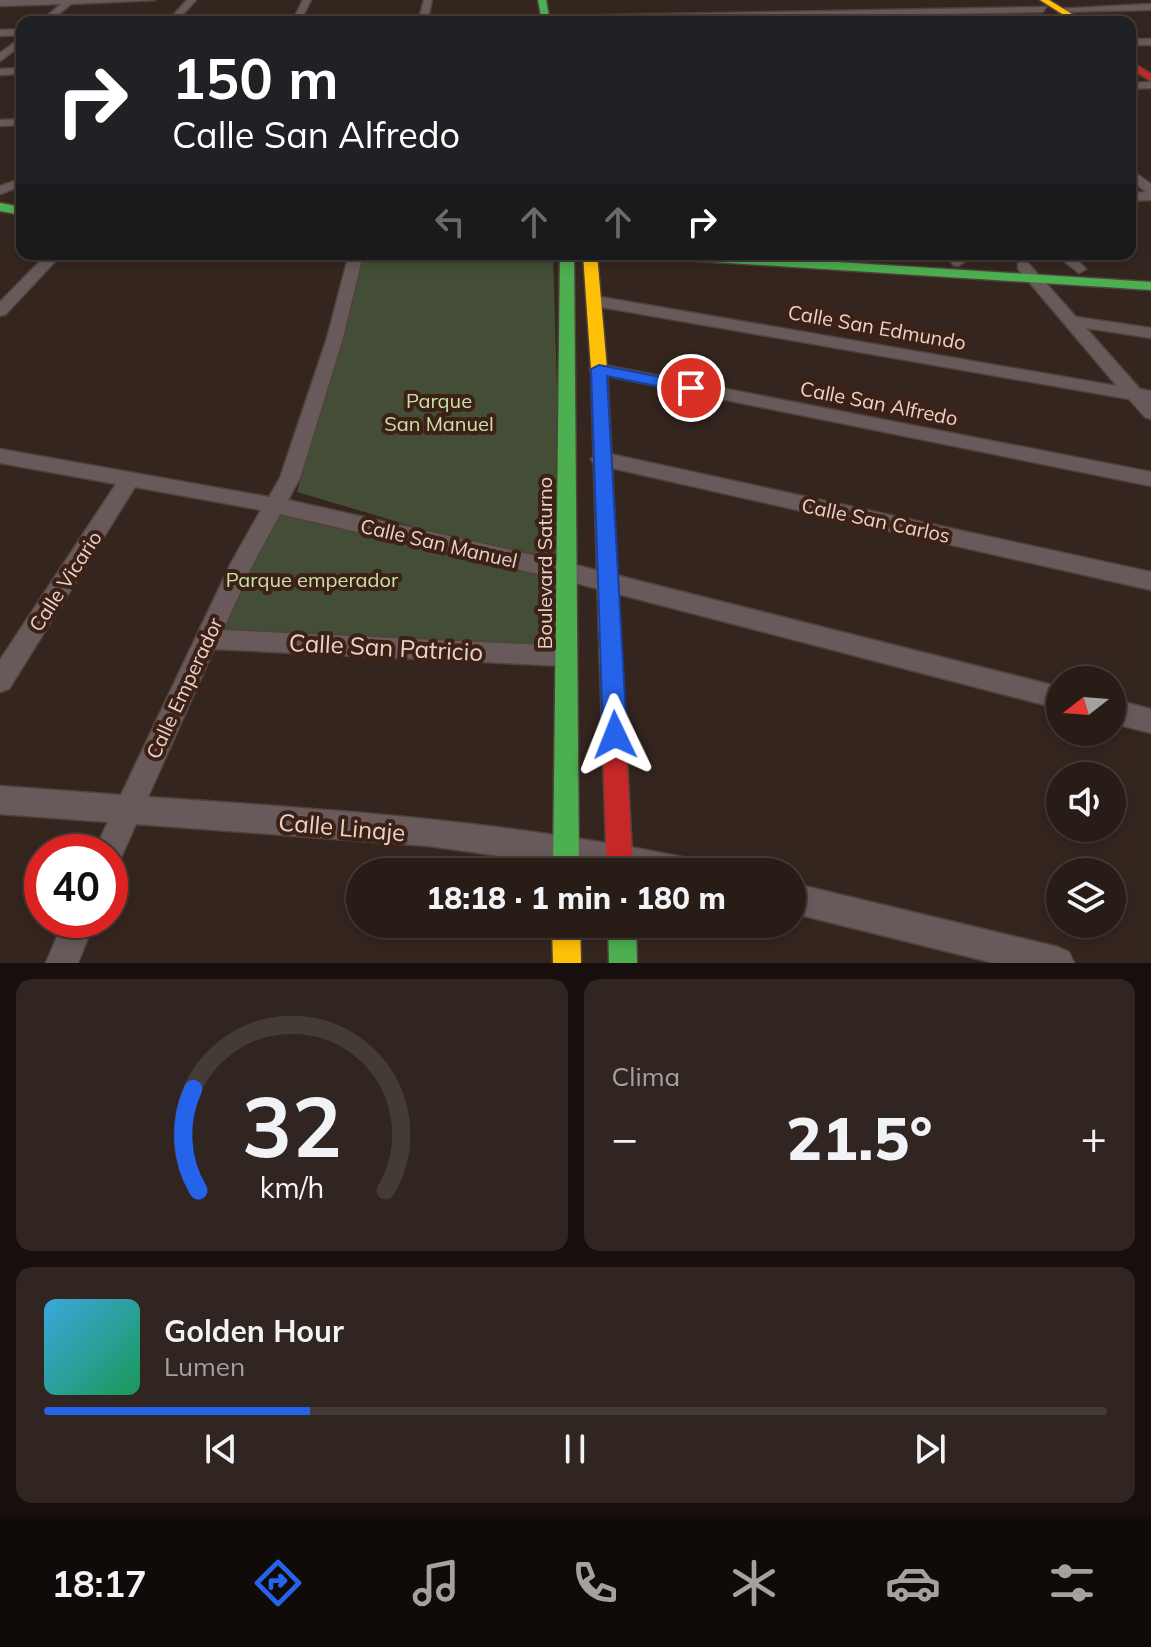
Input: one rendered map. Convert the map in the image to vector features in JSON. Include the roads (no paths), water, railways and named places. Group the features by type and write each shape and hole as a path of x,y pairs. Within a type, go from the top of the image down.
{"street":[{"path":"0,3 151,0"},
{"path":"177,16 192,0"},
{"path":"793,0 809,16"},
{"path":"918,0 938,16"},
{"path":"974,0 988,10"},
{"path":"51,16 69,1"},
{"path":"832,2 988,10 1151,7"},
{"path":"1048,8 1067,16"},
{"path":"837,16 930,9"},
{"path":"0,58 16,45"},
{"path":"1136,179 1151,193"},
{"path":"0,192 11,208"},
{"path":"0,311 49,260"},
{"name":"Calle Emperador","path":"117,834 206,639 275,505 303,442 335,338 354,260"},
{"name":"Boulevard Saturno","path":"566,858 564,571 567,260"},
{"path":"591,260 599,369 620,858"},
{"path":"778,260 1029,272 1151,286"},
{"path":"966,260 1029,272 1079,269 1151,274"},
{"path":"1069,260 1079,269"},
{"path":"1029,272 1070,321 1142,395 1151,413"},
{"name":"Calle San Edmundo","path":"595,301 1142,395"},
{"path":"1070,321 1151,333"},
{"name":"Calle San Alfredo","path":"599,369 1151,479"},
{"name":"Calle San Manuel","path":"0,456 275,505 564,571 1046,694"},
{"name":"Calle San Carlos","path":"601,459 1151,581"},
{"name":"Calle Vicario","path":"0,681 129,480"},
{"name":"Calle San Patricio","path":"206,639 565,656"},
{"path":"1126,715 1151,721"},
{"name":"Calle Linaje","path":"0,800 126,812 360,827 554,858"},
{"path":"806,901 1058,963"},
{"path":"62,963 72,938"},
{"path":"566,938 567,963"},
{"path":"622,938 623,963"}],"park label":[{"name":"Parque San Manuel","path":"439,412"},
{"name":"Parque emperador","path":"312,579"}]}
